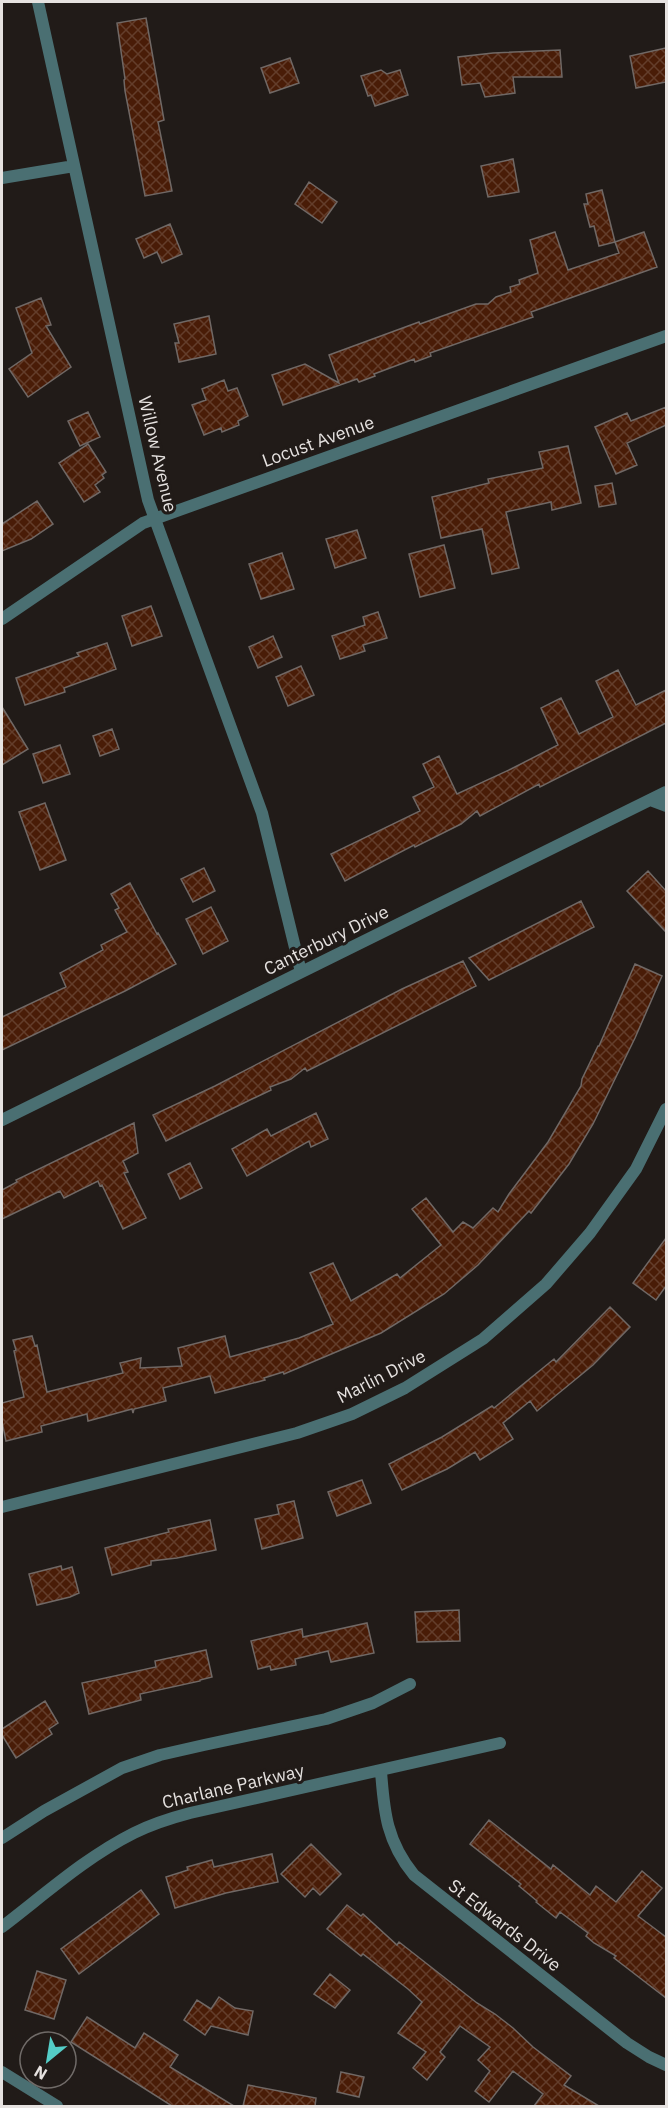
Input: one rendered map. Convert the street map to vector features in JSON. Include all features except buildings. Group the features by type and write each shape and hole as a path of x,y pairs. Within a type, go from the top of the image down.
{"street":[{"name":"Willow Avenue","path":"38,2 153,519 261,813 301,972"},
{"path":"2,178 74,166"},
{"name":"Locust Avenue","path":"2,619 122,535 153,519 666,336"},
{"name":"Canterbury Drive","path":"2,1120 666,792"},
{"path":"650,800 666,806"},
{"name":"Marlin Drive","path":"2,1507 297,1433 352,1414 405,1388 483,1339 546,1284 590,1233 636,1169 666,1109"},
{"path":"2,1838 44,1811 122,1768 160,1755 204,1744 326,1719 373,1703 410,1684"},
{"name":"Charlane Parkway","path":"2,1927 110,1847 159,1822 500,1743"},
{"name":"St Edwards Drive","path":"381,1771 383,1799 390,1836 402,1861 414,1875 627,2043 666,2065"},
{"path":"2,2072 57,2106"}]}
